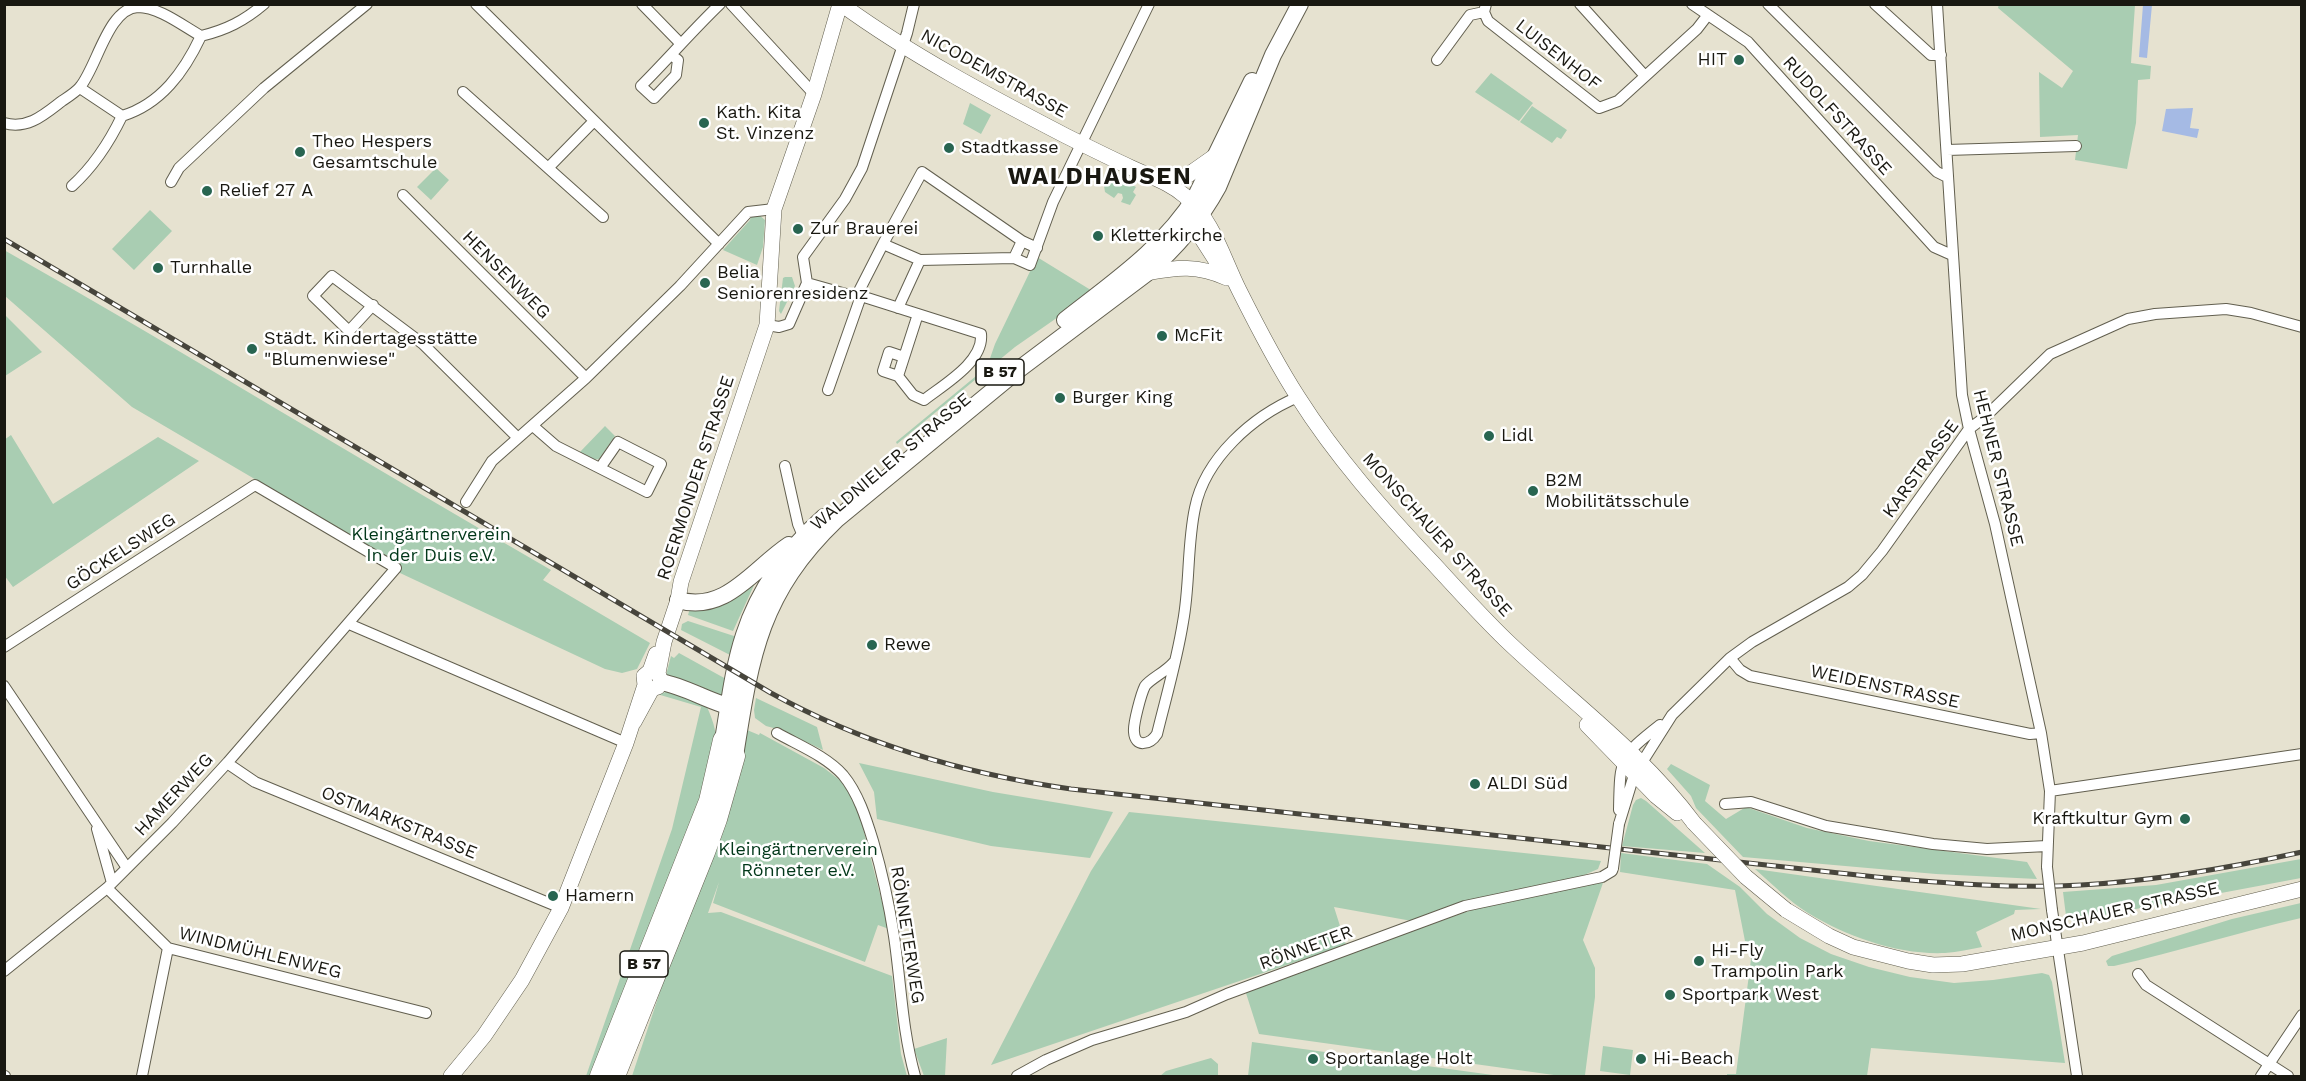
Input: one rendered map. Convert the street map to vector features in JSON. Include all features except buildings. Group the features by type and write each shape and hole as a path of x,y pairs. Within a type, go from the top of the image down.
{"highway":[{"name":"WALDNIELER STRASSE","path":"600,1077 709,801 723,740"},
{"name":"WALDNIELER STRASSE","path":"615,1077 717,819 735,756"},
{"path":"629,1077 639,1052 660,967"}],"main road":[{"name":"ROERMONDER STRASSE","path":"451,1077 484,1036 522,980 561,908 634,722 653,680 658,649 664,642 678,600 681,582 766,326 774,209 814,94 840,4"},
{"name":"NICODEMSTRASSE","path":"840,4 902,45 1081,143 1133,169 1163,180 1193,213"},
{"name":"WALDNIELER STRASSE","path":"723,740 736,709 768,612 786,579 817,538 1018,370 1162,260 1193,213 1215,156 1287,4"},
{"name":"WALDNIELER STRASSE","path":"735,756 736,709 744,636 760,598 786,556 802,536 1018,357 1150,253 1218,187 1276,47 1300,4"},
{"path":"1163,180 1188,175 1215,156"},
{"name":"NICODEMSTRASSE","path":"1133,169 1193,213"},
{"name":"MONSCHAUER STRASSE","path":"1193,213 1227,278 1239,290"},
{"name":"MONSCHAUER STRASSE","path":"1193,213 1298,397 1349,468 1397,525 1506,640 1522,660 1637,769 1684,810 1694,824 1746,877 1786,910 1829,936 1853,947 1908,962 1962,964 2083,943 2301,889"},
{"path":"1147,273 1188,267 1213,272 1227,278"},
{"path":"678,600 692,603 719,599 734,590 775,555 802,536"},
{"path":"653,680 673,684 736,709"},
{"path":"706,698 715,715 723,740"}],"street":[{"path":"4,123 24,125 38,120 80,88 108,31 119,16 128,9 138,7 150,9 201,36 224,31 243,21 264,4"},
{"path":"171,182 179,168 264,88 367,4"},
{"path":"642,4 680,43"},
{"path":"671,55 680,43 720,4"},
{"path":"731,4 814,94"},
{"path":"766,326 779,327 789,324 807,283 803,257 847,196 862,168 914,4"},
{"path":"883,244 920,260 1014,258 1030,265 1053,202 1149,4"},
{"path":"1580,4 1645,76"},
{"name":"RUDOLFSTRASSE","path":"1692,4 1748,42 1934,247 1952,255"},
{"path":"1768,4 1937,172 1947,177"},
{"path":"1875,4 1930,55 1941,55"},
{"name":"HEHNER STRASSE","path":"1937,4 1962,395 1995,524 2041,733 2050,791 2047,867 2077,1077"},
{"path":"484,7 594,121 719,244"},
{"name":"LUISENHOF","path":"1437,60 1470,15 1485,8 1488,21 1599,108 1618,101 1697,29 1707,16"},
{"path":"72,186 96,161 122,116 153,102 172,84 186,65 201,36"},
{"path":"80,88 122,116"},
{"path":"463,93 603,217"},
{"path":"549,167 594,121"},
{"path":"1947,150 2076,146"},
{"path":"828,390 859,295 883,244 922,172 1022,241 1037,248"},
{"name":"HENSENWEG","path":"403,195 586,378"},
{"path":"466,502 492,461 586,378 680,286 748,212 774,209"},
{"path":"1014,258 1022,241"},
{"path":"898,308 920,260"},
{"path":"373,305 349,331 313,296 332,276 373,305 423,344 518,438"},
{"path":"807,283 846,294 859,295 981,334 982,341 976,357 924,400 913,395 898,376 883,370 889,352 904,357"},
{"name":"KARSTRASSE","path":"1625,757 1670,718 1730,658 1752,642 1848,587 1862,575 1969,429 1986,417 2041,360 2050,354 2128,319 2155,314 2226,309 2251,313 2301,327"},
{"path":"898,376 918,314"},
{"path":"1174,662 1167,671 1150,681 1144,688 1134,729 1135,737 1140,742 1147,744 1153,741 1157,734 1184,621 1195,507 1202,486 1211,469 1235,440 1271,411 1298,397"},
{"path":"533,426 556,446 647,492 661,464 618,442 600,468"},
{"name":"WALDNIELER STRASSE","path":"785,466 802,536"},
{"name":"HAMERWEG","path":"6,966 110,885 127,868 227,763 396,568 255,485"},
{"name":"GÖCKELSWEG","path":"4,647 255,485"},
{"path":"349,624 626,743"},
{"name":"WEIDENSTRASSE","path":"1730,658 1740,670 1750,676 2030,734 2041,733"},
{"name":"WINDMÜHLENWEG","path":"4,686 127,868"},
{"name":"KARSTRASSE","path":"1618,824 1637,769 1670,718"},
{"name":"RÖNNETERWEG","path":"777,733 819,756 842,774 855,793 866,819 880,865 894,934 905,1037 915,1077"},
{"path":"2050,791 2301,754"},
{"path":"1618,824 1619,781 1625,757"},
{"name":"OSTMARKSTRASSE","path":"227,763 255,782 561,908"},
{"path":"1725,804 1751,802 1827,826 1934,844 1987,849 2048,846"},
{"name":"RÖNNETER","path":"1017,1077 1046,1060 1092,1040 1186,1012 1227,994 1465,906 1602,877 1613,870 1618,824"},
{"name":"WINDMÜHLENWEG","path":"96,825 110,885 168,948 426,1012"},
{"path":"142,1077 168,948"},
{"path":"2138,974 2146,985 2288,1077"},
{"path":"2261,1077 2301,1015"}],"green space":[{"path":"1999,4 2135,5 2131,63 2151,66 2150,79 2138,80 2136,123 2127,169 2075,160 2078,135 2040,137 2039,72 2062,88 2073,71 1998,8"},
{"path":"1491,73 1533,103 1519,121 1475,92"},
{"path":"970,103 991,115 981,134 963,124"},
{"path":"1532,106 1567,130 1561,139 1557,137 1552,143 1520,122"},
{"path":"436,168 449,180 431,200 417,187"},
{"path":"1111,174 1136,187 1133,192 1136,195 1130,205 1121,202 1122,194 1118,193 1114,198 1105,192 1104,186"},
{"path":"150,210 172,231 134,270 112,249"},
{"path":"759,215 765,220 763,247 757,265 723,250 751,216"},
{"name":"Kleingärtnerverein In der Duis e.V.","path":"4,250 551,570 543,580 650,643 637,669 622,673 605,669 400,573 396,562 132,407 5,296"},
{"path":"1037,257 1094,292 1015,347 897,444 896,442 987,367 995,344"},
{"path":"785,277 792,277 795,286 781,314 779,311"},
{"path":"5,315 42,352 4,376"},
{"path":"605,426 615,436 599,459 593,460 579,453"},
{"path":"11,435 53,504 158,437 199,461 13,587 4,575 4,440"},
{"path":"755,583 733,631 688,615 690,608"},
{"path":"688,621 737,637 732,656 681,630 682,624"},
{"path":"679,653 726,679 722,702 665,679 671,656 674,658"},
{"path":"671,691 707,707 716,736 713,760 708,782 594,1076 586,1076 672,829 701,707 657,694"},
{"path":"756,698 817,727 823,750 781,730 766,726 755,718"},
{"name":"Kleingärtnerverein Rönneter e.V.","path":"747,730 759,735 760,733 824,768 841,781 857,805 889,929 878,925 865,962 713,903 719,882 708,913 721,912 892,976 901,1054 907,1076 632,1076"},
{"path":"859,763 993,792 1113,812 1090,858 991,846 877,819 874,792"},
{"path":"1671,764 1710,785 1705,801 1726,819 1746,807 1807,828 1869,841 2027,862 2037,879 1936,874 1743,857 1696,808 1691,796 1667,769"},
{"path":"1641,798 1705,853 1622,846 1633,805"},
{"path":"1129,812 1601,861 1598,869 1582,876 1412,921 1334,907 1346,945 991,1065 1091,871"},
{"path":"1621,853 1707,864 1740,887 1767,914 1800,938 1831,954 1869,967 1910,977 1954,983 2042,973 2049,975 2065,1063 1871,1048 1867,1076 1727,1076 1727,1074 1736,1074 1753,944 1745,941 1735,890 1620,872"},
{"path":"2301,859 2301,878 2072,921 2066,916 2063,892 2156,885"},
{"path":"1755,869 2041,909 2015,910 2014,914 1976,932 1982,947 1945,953 1909,951 1874,943 1823,922 1794,903"},
{"path":"1604,880 1583,940 1595,968 1595,997 1585,1075 1561,1076 1259,1034 1245,990 1483,906"},
{"path":"2301,903 2301,918 2114,966 2108,966 2106,961 2112,956 2232,919"},
{"path":"947,1038 945,1076 924,1076 914,1049"},
{"name":"Sportanlage Holt","path":"1252,1042 1500,1076 1248,1076"},
{"path":"1603,1046 1633,1050 1630,1075 1600,1071"},
{"path":"1211,1058 1218,1064 1218,1076 1160,1076 1166,1071"}],"water":[{"path":"2143,5 2152,5 2147,58 2139,57"},
{"path":"2193,108 2190,128 2199,129 2197,138 2162,131 2166,109"}],"railway":[{"path":"4,239 771,693 843,728 916,755 954,766 1071,789 1876,877 1953,883 2004,886 2109,883 2192,873 2302,852"}],"place":[{"name":"HIT","path":"1739,60"},
{"name":"Kath. Kita St. Vinzenz","path":"704,123"},
{"name":"Stadtkasse","path":"949,148"},
{"name":"Theo Hespers Gesamtschule","path":"300,152"},
{"name":"Relief 27 A","path":"207,191"},
{"name":"Zur Brauerei","path":"798,229"},
{"name":"Kletterkirche","path":"1098,236"},
{"name":"Turnhalle","path":"158,268"},
{"name":"Belia Seniorenresidenz","path":"705,283"},
{"name":"McFit","path":"1162,336"},
{"name":"Städt. Kindertagesstätte \"Blumenwiese\"","path":"252,349"},
{"name":"Burger King","path":"1060,398"},
{"name":"Lidl","path":"1489,436"},
{"name":"B2M Mobilitätsschule","path":"1533,491"},
{"name":"Rewe","path":"872,645"},
{"name":"ALDI Süd","path":"1475,784"},
{"name":"Kraftkultur Gym","path":"2185,819"},
{"name":"Hamern","path":"553,896"},
{"name":"Hi-Fly Trampolin Park","path":"1699,961"},
{"name":"Sportpark West","path":"1670,995"},
{"name":"Sportanlage Holt","path":"1313,1059"},
{"name":"Hi-Beach","path":"1641,1059"}],"district":[{"name":"WALDHAUSEN","path":"1100,177"}]}
